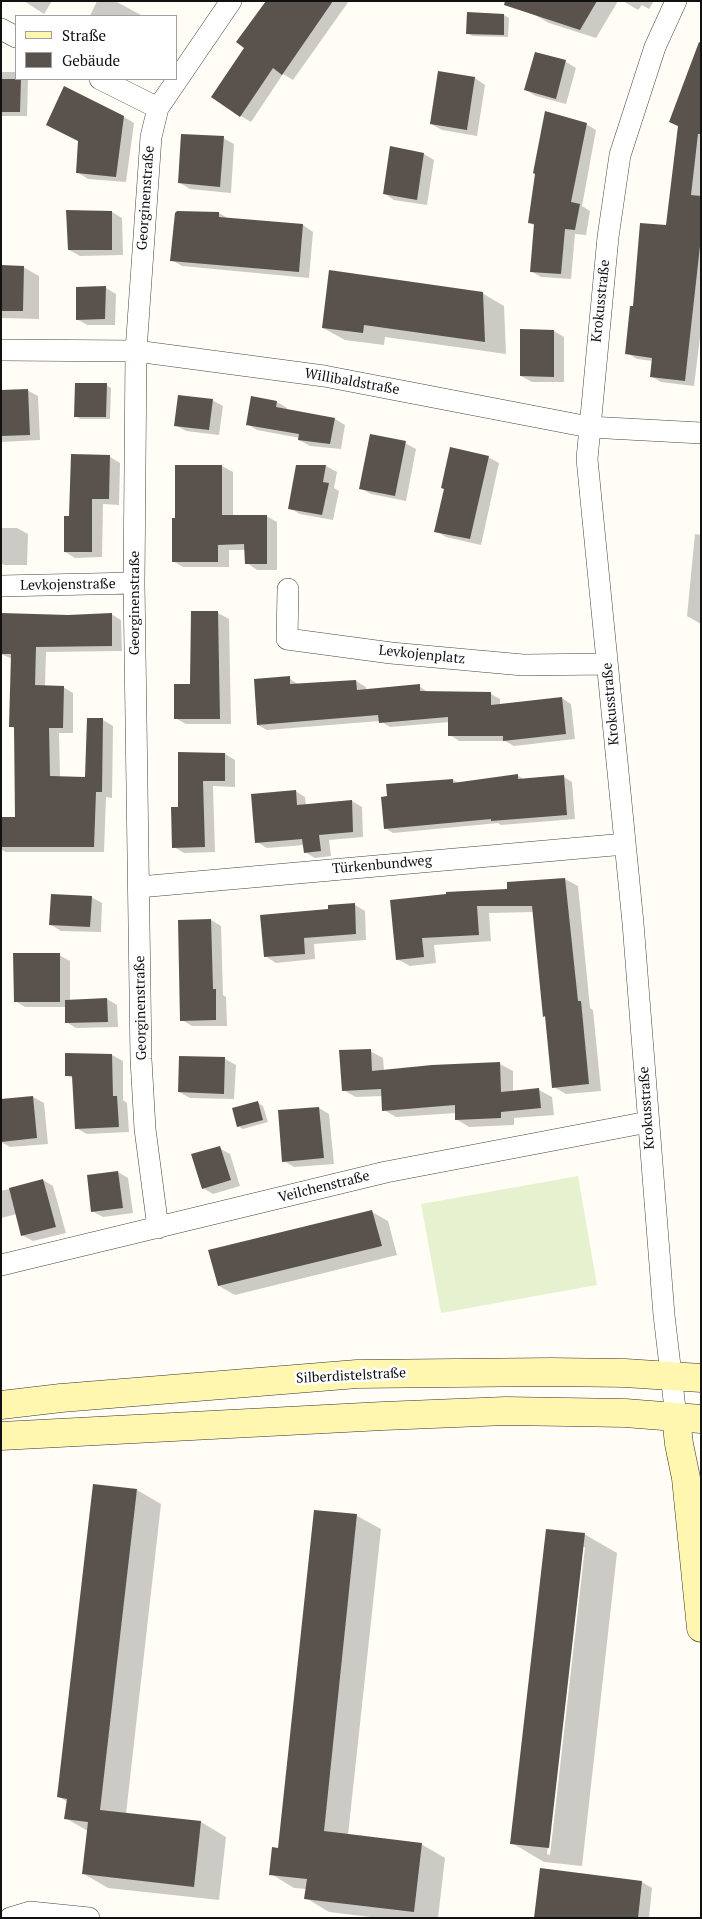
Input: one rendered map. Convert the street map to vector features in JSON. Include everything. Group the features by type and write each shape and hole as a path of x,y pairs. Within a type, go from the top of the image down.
{"street":[{"name":"Georginenstraße","path":"178,79 231,1"},
{"name":"Krokusstraße","path":"676,1 656,47 620,155 608,237 587,459 625,844 670,1376 689,1418"},
{"path":"1,29 15,36"},
{"path":"102,80 158,108"},
{"name":"Georginenstraße","path":"158,1228 145,1129 142,1069 134,583 136,351 151,137 158,108 177,80"},
{"name":"Willibaldstraße","path":"1,350 136,351 324,376 589,427 701,434"},
{"name":"Levkojenstraße","path":"1,586 134,583"},
{"name":"Levkojenplatz","path":"288,589 287,639 391,653 523,665 607,664"},
{"name":"Türkenbundweg","path":"139,887 625,844"},
{"name":"Veilchenstraße","path":"1,1265 386,1172 648,1122"},
{"name":"Silberdistelstraße","path":"1,1405 61,1398 357,1374 551,1372 625,1373 701,1378"},
{"path":"1,1436 506,1411 625,1413 689,1418 686,1478 701,1628"},
{"path":"10,1918 30,1912 89,1918"}],"green space":[{"path":"578,1176 597,1285 441,1313 421,1204"}],"building":[{"path":"266,1 333,1 282,75 273,68 240,117 211,97 244,48 236,42"},
{"path":"505,1 597,1 580,30 504,5"},
{"path":"467,12 504,14 504,35 466,34"},
{"path":"699,42 701,43 701,134 698,134 691,195 701,196 701,237 685,381 650,377 652,358 625,354 630,306 633,306 640,223 666,225 678,126 669,122"},
{"path":"535,52 566,60 556,99 524,90"},
{"path":"438,71 475,77 467,130 430,124"},
{"path":"1,79 21,80 20,112 1,112"},
{"path":"64,86 124,116 116,177 76,173 78,141 46,125"},
{"path":"545,111 587,123 571,202 580,204 575,230 565,229 561,274 530,272 534,224 528,223 535,174 533,173"},
{"path":"181,134 224,136 220,187 178,183"},
{"path":"390,146 424,153 417,200 383,194"},
{"path":"66,210 112,211 112,250 68,250"},
{"path":"177,211 219,212 219,217 303,224 299,272 170,261 175,213"},
{"path":"1,265 24,266 23,311 1,311"},
{"path":"329,270 483,292 485,342 364,325 363,333 322,328"},
{"path":"106,286 105,319 76,320 76,287"},
{"path":"520,329 554,330 554,377 520,376"},
{"path":"75,383 107,383 106,417 74,417"},
{"path":"28,389 30,435 1,436 1,390"},
{"path":"178,395 213,399 209,430 174,426"},
{"path":"251,396 277,401 276,407 335,418 330,444 298,440 299,434 246,425"},
{"path":"370,434 406,441 395,496 359,489"},
{"path":"450,447 489,456 470,539 434,532 444,489 441,488"},
{"path":"71,454 110,455 109,499 92,499 92,552 64,552 64,516 69,516"},
{"path":"175,465 222,465 222,515 267,515 267,564 245,564 244,544 218,545 218,562 172,562 172,518 175,518"},
{"path":"296,465 326,465 323,482 329,483 322,515 288,509"},
{"path":"191,611 218,611 220,719 174,719 174,684 190,684"},
{"path":"1,613 68,615 112,613 112,646 36,647 35,685 64,686 63,728 49,728 50,776 85,777 87,718 103,718 102,792 96,792 94,847 1,847 1,817 15,817 14,727 9,727 11,654 1,654"},
{"path":"290,676 290,684 356,680 357,690 420,684 420,691 491,692 491,705 562,697 566,734 503,741 503,736 448,736 448,717 379,723 378,715 257,725 254,679"},
{"path":"178,752 225,753 225,781 203,781 205,847 172,848 171,807 178,807"},
{"path":"518,774 518,779 564,775 567,815 491,821 491,819 384,829 381,797 387,796 386,784 453,779 453,783"},
{"path":"296,790 297,805 352,800 353,832 319,835 321,851 304,853 302,839 255,843 251,794"},
{"path":"565,878 578,1001 581,1001 589,1084 552,1088 532,906 477,906 479,935 422,938 424,957 396,960 390,900 446,894 446,892 507,889 507,882"},
{"path":"51,894 92,896 90,927 49,925"},
{"path":"355,903 356,934 304,938 305,954 264,957 260,915 328,909 328,905"},
{"path":"211,919 213,989 216,989 216,1020 180,1021 178,920"},
{"path":"13,953 60,953 60,1002 14,1002"},
{"path":"107,998 108,1022 65,1023 65,1000"},
{"path":"371,1049 372,1071 432,1065 500,1062 501,1092 539,1088 541,1108 501,1112 501,1118 455,1120 455,1105 382,1111 381,1089 342,1091 339,1050"},
{"path":"65,1053 112,1054 113,1096 117,1096 119,1127 75,1129 72,1076 65,1076"},
{"path":"179,1056 225,1057 224,1094 178,1092"},
{"path":"33,1096 37,1138 1,1142 1,1099"},
{"path":"258,1101 263,1120 237,1127 232,1108"},
{"path":"319,1107 324,1158 282,1162 278,1110"},
{"path":"220,1146 231,1180 202,1189 191,1154"},
{"path":"118,1171 123,1208 91,1212 87,1175"},
{"path":"43,1179 56,1227 21,1236 9,1188"},
{"path":"372,1210 382,1246 218,1286 208,1250"},
{"path":"93,1484 137,1489 100,1810 201,1821 194,1887 82,1874 88,1822 64,1819 67,1799 57,1797"},
{"path":"314,1510 357,1514 324,1831 422,1843 414,1912 304,1899 307,1879 269,1875 272,1847 278,1848"},
{"path":"546,1529 585,1533 549,1848 510,1844"},
{"path":"540,1868 642,1881 638,1918 534,1918"}]}
